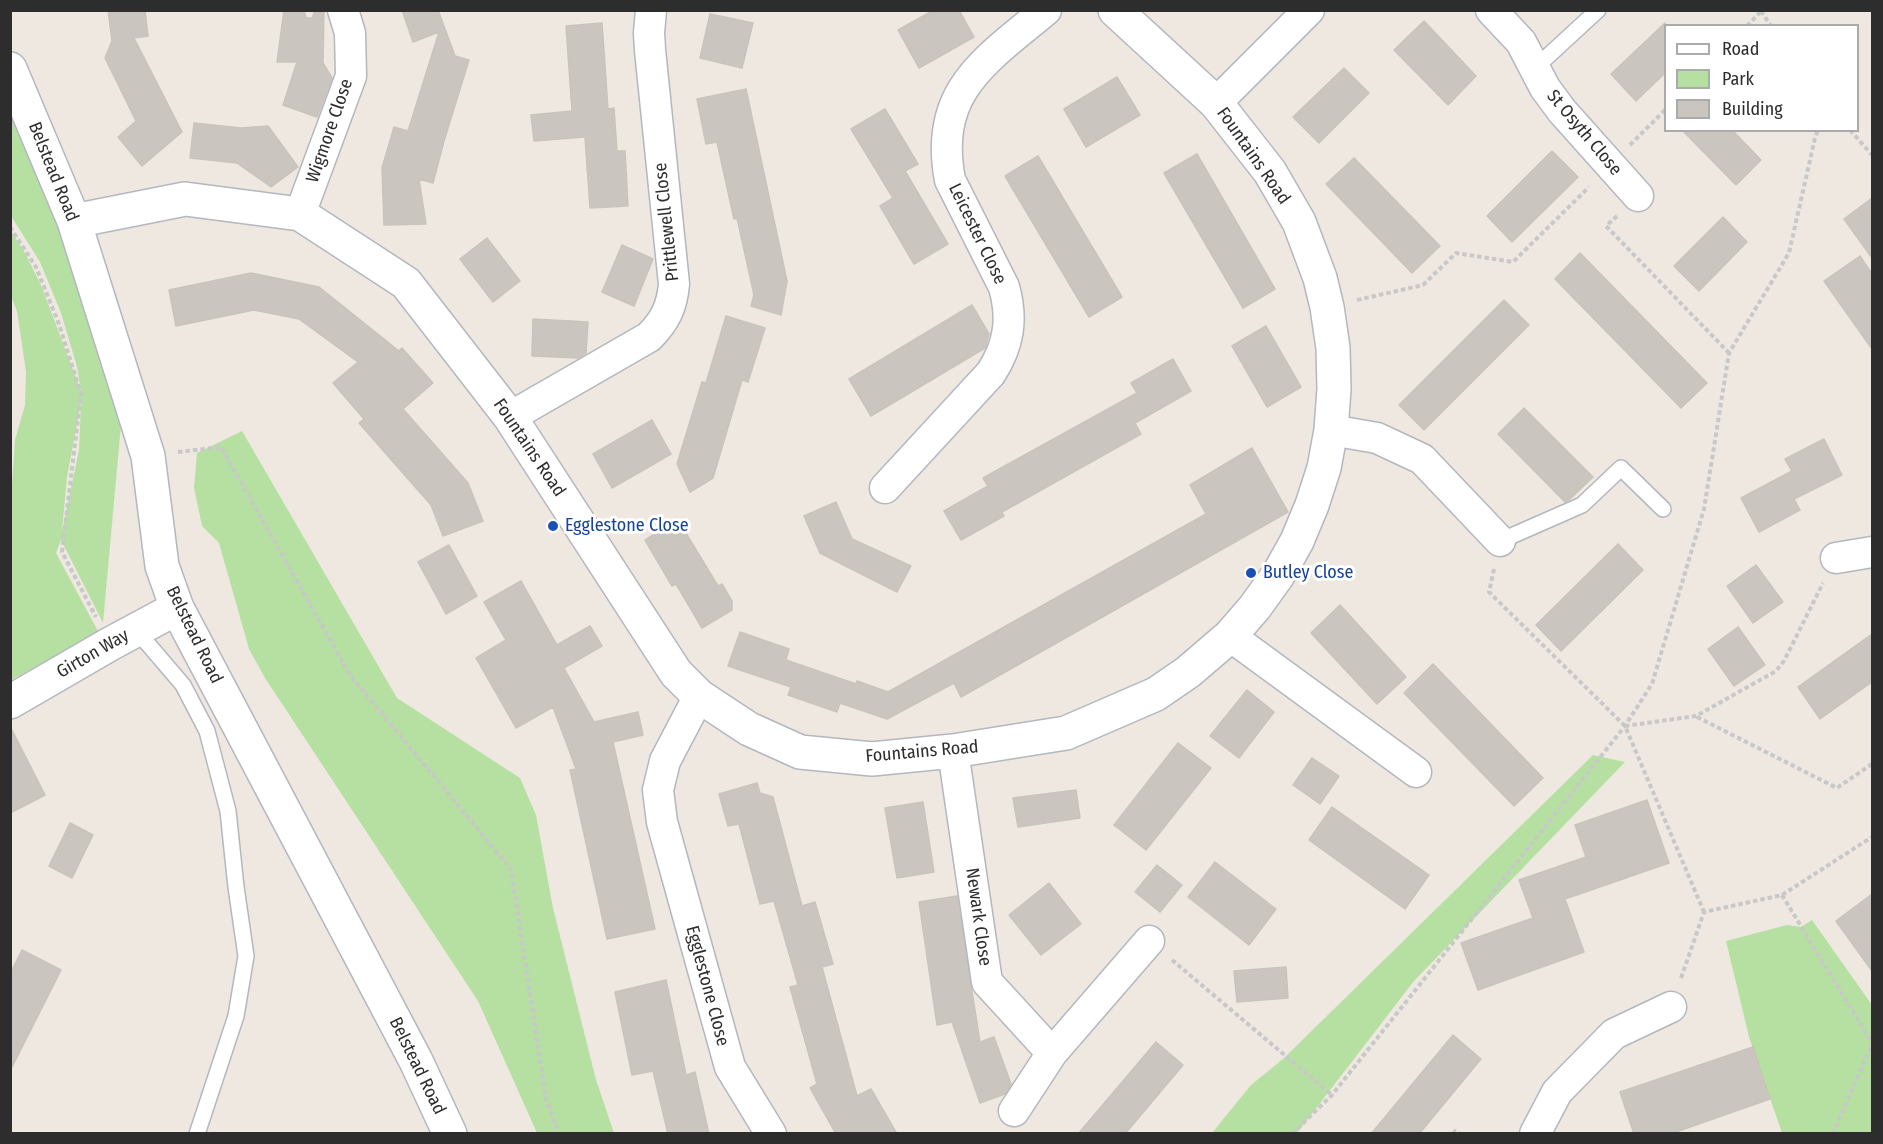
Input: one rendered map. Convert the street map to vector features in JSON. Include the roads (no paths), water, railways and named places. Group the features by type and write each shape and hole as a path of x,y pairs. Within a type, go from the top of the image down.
{"street":[{"name":"Wigmore Close","path":"300,214 351,76 350,33 343,10"},
{"name":"Prittlewell Close","path":"510,417 649,337 669,313 674,284 650,50 651,10"},
{"name":"Leicester Close","path":"885,488 991,372 1006,344 1009,330 1008,301 1004,287 950,180 947,153 949,125 961,91 971,75 1046,10"},
{"name":"Fountains Road","path":"74,221 185,199 300,214 406,284 510,417 676,673 699,696 750,729 800,752 872,759 953,752 1066,733 1156,694 1188,672 1230,636 1255,607 1278,575 1297,541 1312,505 1324,468 1331,430 1334,389 1333,348 1327,307 1311,250 1299,222 1270,172 1216,103 1115,10"},
{"path":"1216,103 1309,10"},
{"name":"St Osyth Close","path":"1491,10 1521,42 1545,88 1562,111 1638,196"},
{"name":"Belstead Road","path":"10,69 74,221 148,456 162,566 177,608 416,1061 450,1134"},
{"path":"1331,430 1377,438 1422,459 1500,541"},
{"path":"1836,558 1872,552"},
{"name":"Girton Way","path":"10,702 177,608"},
{"path":"1230,636 1416,772"},
{"name":"Egglestone Close","path":"699,696 665,761 658,790 662,822 730,1067 771,1134"},
{"name":"Newark Close","path":"953,752 987,982 1052,1053"},
{"path":"1014,1111 1052,1053 1149,941"},
{"path":"1535,1134 1557,1092 1614,1034 1671,1007"}],"lane":[{"path":"1535,68 1598,10"},
{"path":"1500,541 1582,505 1621,468 1663,509"},
{"path":"123,637 183,685 207,731 228,811 246,956 236,1016 197,1134"}],"place":[{"name":"Egglestone Close","path":"553,526"},
{"name":"Butley Close","path":"1251,573"}]}
